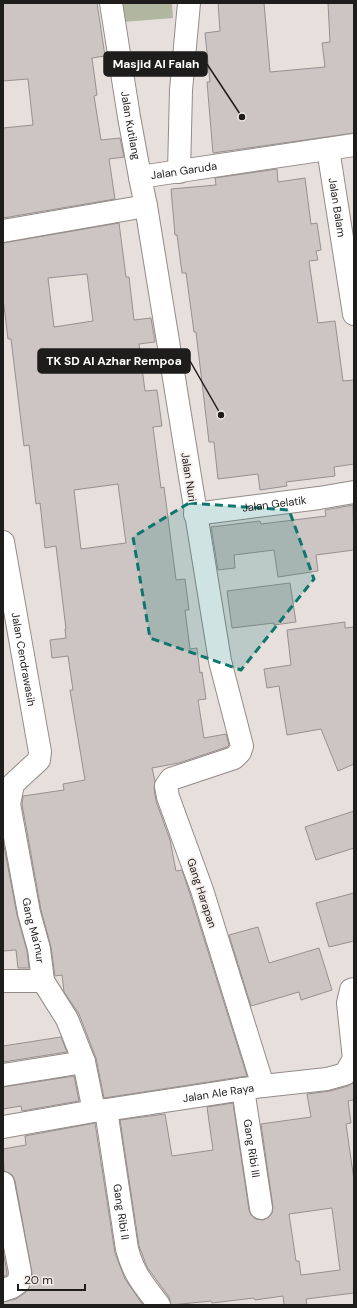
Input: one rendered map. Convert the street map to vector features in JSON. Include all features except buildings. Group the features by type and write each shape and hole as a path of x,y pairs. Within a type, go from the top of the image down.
{"street":[{"name":"Jalan Kutilang","path":"111,3 140,177"},
{"path":"179,172 181,90 189,3"},
{"name":"Jalan Garuda","path":"146,206 140,177 354,145"},
{"name":"Jalan Balam","path":"328,149 354,314"},
{"path":"3,231 146,206"},
{"name":"Jalan Nuri","path":"146,206 220,661 242,746"},
{"name":"Jalan Gelatik","path":"195,514 354,492"},
{"name":"Jalan Cendrawasih","path":"3,542 40,752"},
{"name":"Gang Harapan","path":"242,746 240,752 234,758 171,779 166,786 168,798 202,890 253,1087"},
{"name":"Gang Ma'mur","path":"40,752 39,760 13,784 6,799 9,804 29,913 39,950 43,981 67,1019 84,1062 100,1111"},
{"path":"3,981 43,981"},
{"name":"Jalan Ale Raya","path":"3,1127 253,1087 327,1079 345,1074 354,1059 348,1003 351,990 354,989"},
{"path":"3,1075 84,1062"},
{"name":"Gang Ribi III","path":"253,1087 261,1208"},
{"name":"Gang Ribi II","path":"100,1111 127,1249 132,1265 143,1286 159,1305"},
{"path":"3,1183 20,1272 19,1282 12,1287 3,1290"}],"highlighted area":[{"path":"189,503 289,510 314,579 241,670 150,638 133,537"}],"green space":[{"path":"122,3 172,3 173,18 123,22"}],"place":[{"name":"Masjid Al Falah","path":"242,117"},
{"name":"TK SD Al Azhar Rempoa","path":"221,415"}]}
